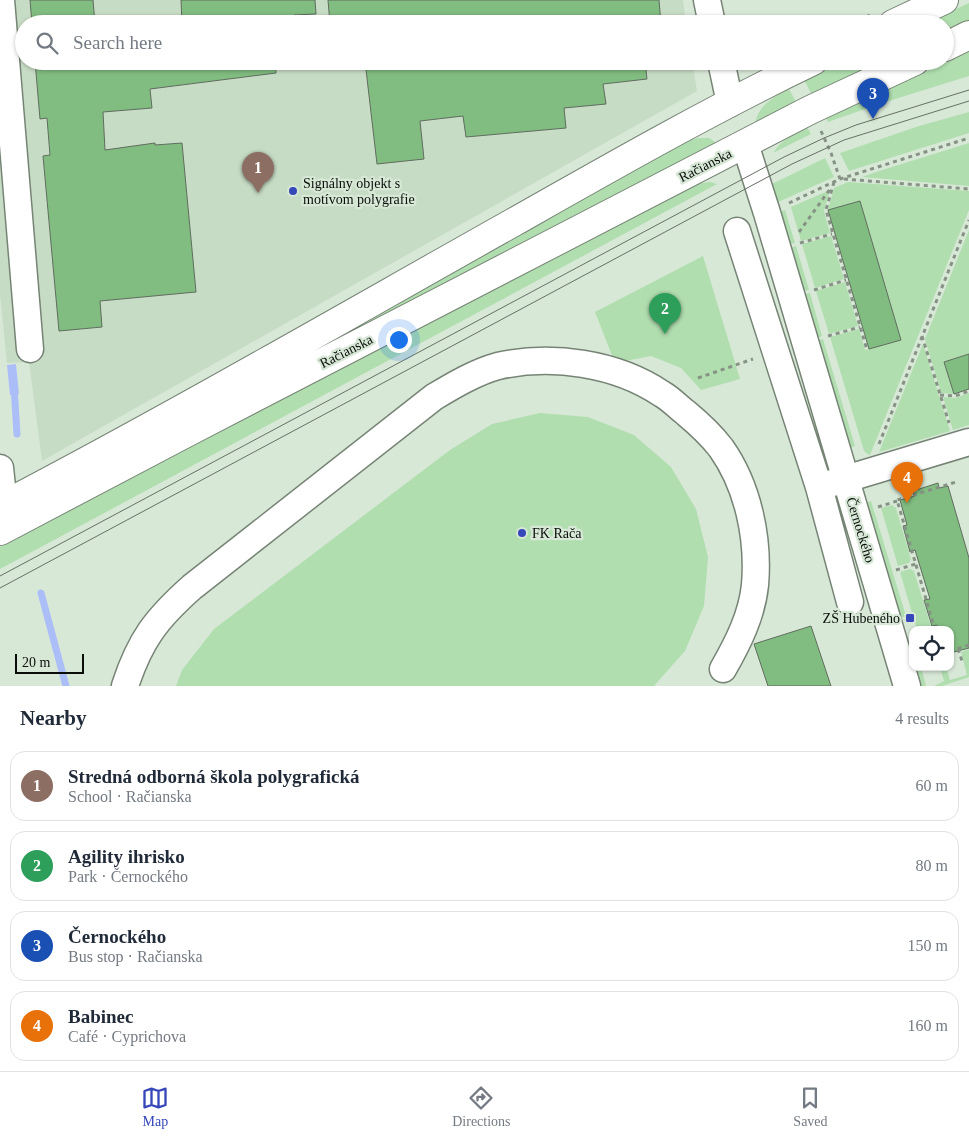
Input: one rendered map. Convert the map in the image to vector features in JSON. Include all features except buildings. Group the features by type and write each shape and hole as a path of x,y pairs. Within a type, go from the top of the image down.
{"main road":[{"path":"912,15 944,0"},
{"path":"954,42 969,35"},
{"name":"Račianska","path":"2,506 270,360 626,159 730,102 796,70"},
{"name":"Račianska","path":"0,531 810,110 896,70"},
{"name":"Račianska","path":"730,102 745,144"}],"street":[{"path":"1,0 30,349"},
{"path":"707,0 710,15"},
{"path":"723,70 730,102"},
{"name":"Černockého","path":"745,144 770,222 907,686"},
{"path":"737,231 819,487 850,602"},
{"path":"125,686 132,664 153,626 192,587 434,397 463,380 498,366 531,362 567,362 595,366 624,375 662,394 697,422 720,447 738,478 748,508 754,536 756,561 755,586 748,615 737,645 723,669"},
{"path":"819,487 845,479 959,434"},
{"path":"0,468 2,506"}],"path":[{"path":"786,204 833,184 840,179 969,138"},
{"path":"840,179 969,188"},
{"path":"833,184 826,210 867,350"},
{"path":"796,236 833,184"},
{"path":"877,448 969,220"},
{"path":"798,244 833,234"},
{"path":"812,290 846,280"},
{"path":"826,337 860,327"},
{"path":"922,336 940,395 959,434"},
{"path":"698,378 776,351"},
{"path":"940,395 954,396 969,391"},
{"path":"877,507 956,482"},
{"path":"897,501 934,626"},
{"path":"896,570 917,564"},
{"path":"954,650 969,646"},
{"path":"958,649 962,661"}],"shaded area":[{"path":"0,0 683,0 685,15 15,15 15,70 694,70 697,91 42,461 29,362 7,363 0,295"}],"green space":[{"path":"969,3 969,22 954,29 954,15 943,15"},
{"path":"969,51 969,76 828,122 826,118 928,70 954,70 954,58"},
{"path":"825,70 866,70 812,95 804,80"},
{"path":"789,89 796,102 755,124 763,107"},
{"path":"969,112 969,133 849,171 840,153 919,126"},
{"path":"807,127 811,134 773,153 784,141"},
{"path":"709,138 718,144 333,343 331,342 331,340 686,141"},
{"path":"969,143 969,186 862,177 876,172"},
{"path":"825,158 834,177 776,203 770,185"},
{"path":"710,182 717,184 0,569 0,547 293,392 696,184"},
{"path":"848,182 969,191 969,210 870,455 864,451 830,337 859,329 865,350 901,340 860,201 828,210 834,188"},
{"path":"830,190 824,211 830,233 801,241 791,207"},
{"path":"785,210 795,243 789,244 780,212"},
{"path":"969,230 969,354 945,362 954,394 941,393 925,339"},
{"path":"831,236 844,279 815,288 802,244"},
{"path":"796,246 809,290 803,291 790,248"},
{"path":"703,256 740,379 701,390 681,368 651,356 615,363 595,312"},
{"path":"845,282 858,326 829,334 816,291"},
{"path":"810,293 822,336 817,338 804,294"},
{"path":"823,339 855,446 850,448 818,340"},
{"path":"923,344 950,431 879,452"},
{"path":"969,393 969,425 953,430 943,397 955,398"},
{"name":"FK Rača","path":"540,413 588,417 634,435 671,467 696,509 708,557 704,606 685,651 654,686 176,686 182,670 214,629 450,450 492,424"},
{"path":"871,501 906,616 900,618 866,503"},
{"path":"892,505 896,508 911,559 909,563 898,566 881,508"},
{"path":"910,569 914,571 931,626 916,626 900,572"},
{"path":"969,649 969,677 942,686 934,686 944,681 941,671 947,671 950,680 967,675 961,652"},
{"path":"916,671 922,671 926,686 920,686"}],"water":[{"path":"16,364 19,394 10,395 7,365"}],"waterway":[{"path":"14,387 17,434"},
{"path":"41,593 66,686"}],"tram line":[{"path":"0,576 784,157 856,125 969,90"},
{"path":"0,588 792,164 844,140 969,101"}],"place":[{"name":"Černockého","path":"873,119"},
{"name":"Signálny objekt s motívom polygrafie","path":"293,191"},
{"name":"Stredná odborná škola polygrafická","path":"258,193"},
{"name":"Agility ihrisko","path":"665,334"},
{"name":"Babinec","path":"907,503"},
{"name":"FK Rača","path":"522,533"},
{"name":"ZŠ Hubeného","path":"910,618"}]}
